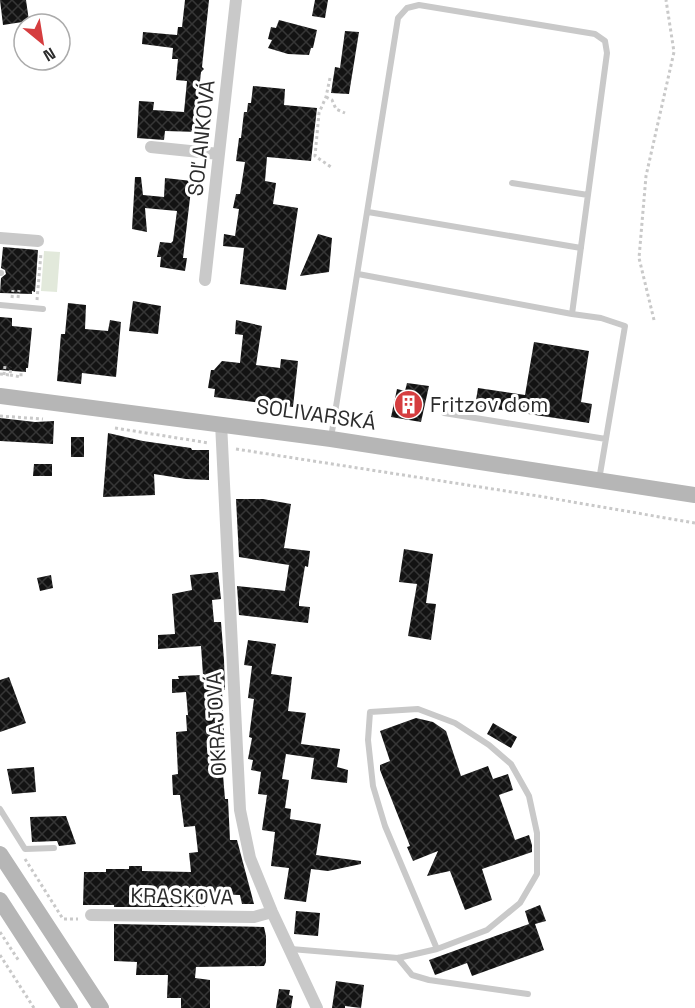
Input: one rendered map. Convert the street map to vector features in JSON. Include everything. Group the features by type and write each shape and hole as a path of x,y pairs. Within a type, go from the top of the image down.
{"street":[{"name":"SOĽANKOVÁ","path":"205,279 236,0"},
{"path":"151,147 219,154"},
{"path":"0,238 40,246"},
{"name":"SOLIVARSKÁ","path":"0,396 221,423 695,495"},
{"name":"OKRAJOVÁ","path":"221,423 240,810 250,858 272,912 317,1008"},
{"path":"0,854 101,1008"},
{"path":"0,900 70,1008"},
{"name":"KRASKOVA","path":"91,915 254,917 272,912"}],"lane":[{"path":"331,439 398,18 407,8 419,5 595,34 605,41 607,53 572,314"},
{"path":"512,183 588,195"},
{"path":"368,212 580,248"},
{"path":"358,274 601,318 625,326 599,480"},
{"path":"0,304 43,309"},
{"path":"444,412 606,439"},
{"path":"290,949 398,958 437,949 487,930 520,903 537,874 537,833 529,796 511,764 489,745 455,723 418,710 370,712 369,740 373,786 385,826 437,949"},
{"path":"0,809 25,849 54,848"},
{"path":"398,958 412,975 429,980 528,994"}],"path":[{"path":"654,320 639,258 646,176 674,52 666,0"},
{"path":"330,78 326,97 319,113 315,156 330,167"},
{"path":"326,97 332,100 336,109 345,112"},
{"path":"37,302 40,246"},
{"path":"5,366 2,374 21,376 21,371"},
{"path":"10,375 11,367"},
{"path":"265,416 267,404"},
{"path":"0,416 52,419"},
{"path":"109,427 695,523"},
{"path":"24,858 63,919"},
{"path":"0,955 34,1008"}],"shaded area":[{"path":"44,251 60,252 57,292 41,291"}],"building":[{"path":"0,0 26,0 28,12 12,12 12,24 3,25"},
{"path":"185,0 209,0 202,67 204,69 201,72 198,100 202,100 199,132 165,131 164,140 137,138 139,101 154,102 153,110 184,112 187,81 176,80 178,59 172,59 173,48 142,44 143,32 177,35 178,27 182,27"},
{"path":"315,0 328,0 325,18 312,16"},
{"path":"279,20 317,30 309,55 288,54 268,48 272,40 268,39 271,27 276,28"},
{"path":"345,31 359,32 349,94 331,93 335,67 340,68"},
{"path":"253,86 285,89 284,105 317,108 311,161 267,157 265,181 276,183 273,204 298,208 286,290 240,284 244,248 223,246 224,234 235,236 239,209 233,208 236,194 240,194 245,162 236,161 244,112 247,112 248,103 251,103"},
{"path":"135,177 141,177 143,195 164,197 165,178 192,181 183,258 187,258 185,271 160,267 161,257 157,257 160,242 171,243 173,241 177,211 145,208 147,232 132,229"},
{"path":"318,234 332,238 329,272 300,276"},
{"path":"3,247 38,250 35,292 32,291 32,294 0,293 1,278 6,274 1,268"},
{"path":"133,301 161,306 158,334 129,331"},
{"path":"68,303 86,305 85,329 108,331 110,320 121,322 116,377 82,373 81,384 57,381 61,334 65,334"},
{"path":"0,317 12,318 12,326 32,328 26,372 0,370"},
{"path":"236,320 262,326 256,365 280,368 281,359 298,361 293,407 214,397 215,389 208,388 211,370 214,370 222,361 240,363 243,335 235,334"},
{"path":"534,342 589,351 581,402 592,404 589,423 475,406 478,388 525,395"},
{"name":"Fritzov dom","path":"407,383 429,386 421,422 391,417 397,389 405,391"},
{"path":"0,418 35,422 54,421 53,444 0,441"},
{"path":"108,433 192,450 209,450 209,480 154,474 155,495 103,497"},
{"path":"71,437 84,437 84,457 71,457"},
{"path":"34,464 52,464 52,476 33,476"},
{"path":"236,499 263,499 291,504 284,548 310,551 299,602 299,606 310,607 308,623 239,615 237,586 285,591 289,565 239,557"},
{"path":"404,549 433,554 426,603 436,604 431,640 408,636 417,584 399,582"},
{"path":"218,572 221,599 212,600 214,622 221,622 224,660 225,690 222,690 225,763 222,763 225,799 228,799 230,840 237,840 254,904 242,904 240,895 206,894 205,907 83,905 84,872 106,872 106,869 129,869 129,866 142,866 142,871 191,872 189,853 198,852 195,826 184,827 180,795 173,795 172,775 178,774 176,732 187,731 186,692 172,693 172,679 179,679 178,676 203,675 201,646 158,649 158,635 175,634 172,594 192,590 190,575"},
{"path":"51,575 53,588 40,591 37,578"},
{"path":"248,640 276,644 271,674 292,677 288,711 306,713 301,744 340,749 337,767 348,770 347,783 311,779 314,758 286,754 282,779 289,780 285,808 291,809 290,819 321,824 316,855 361,861 361,864 328,871 311,869 306,902 284,899 289,868 271,866 275,832 262,830 267,795 258,794 261,772 251,770 253,760 248,759 252,738 249,737 254,699 248,698 252,666 244,665"},
{"path":"9,677 26,723 0,732 0,680"},
{"path":"416,718 433,722 446,731 461,776 488,766 493,779 508,774 513,790 499,795 515,840 529,835 532,845 532,852 482,869 492,900 465,910 450,871 427,876 438,851 413,861 407,847 410,846 380,770 380,765 390,761 380,731"},
{"path":"493,723 517,737 511,748 487,734"},
{"path":"34,767 36,792 12,794 7,769"},
{"path":"66,816 76,844 59,846 57,841 32,842 30,817"},
{"path":"540,905 546,921 535,924 544,950 472,976 467,963 435,975 429,960 529,924 525,911"},
{"path":"296,911 320,913 318,936 294,934"},
{"path":"114,924 264,927 266,962 264,966 196,967 195,978 210,980 210,1008 181,1008 181,998 167,998 168,975 136,975 137,962 114,961"},
{"path":"336,981 364,985 361,1008 345,1006 345,1008 332,1008"},
{"path":"279,989 290,990 289,995 293,996 291,1008 276,1008"}],"place":[{"name":"Fritzov dom","path":"409,404"}]}
